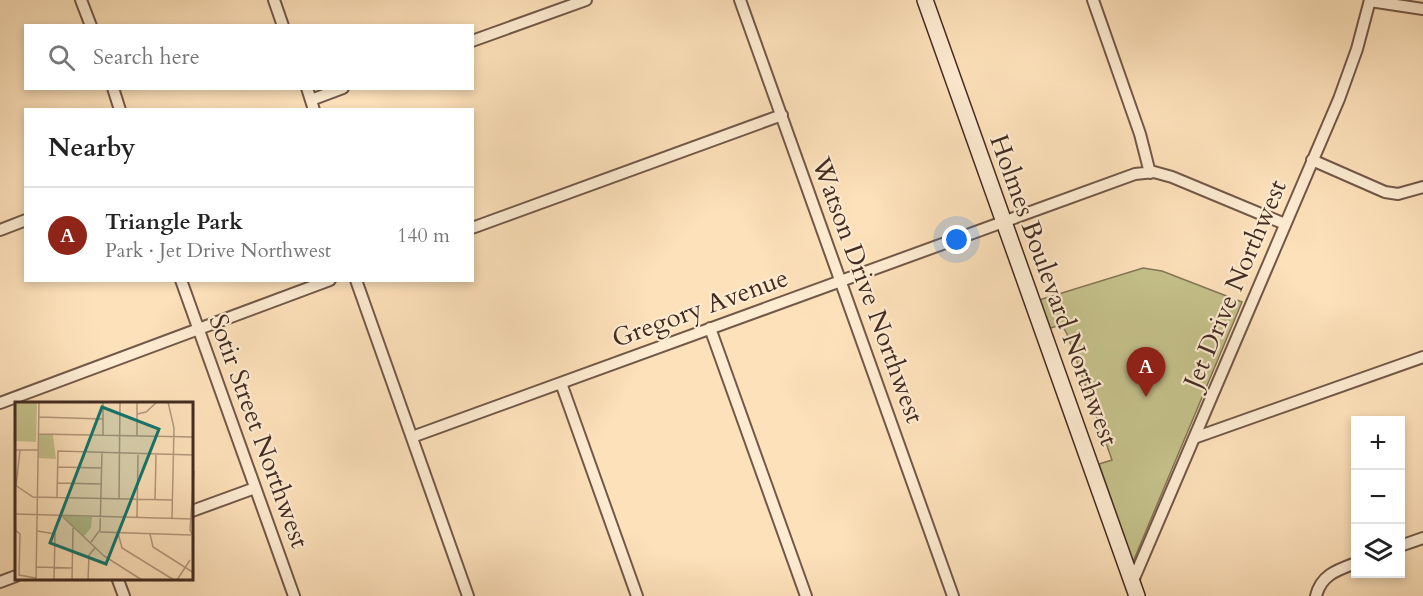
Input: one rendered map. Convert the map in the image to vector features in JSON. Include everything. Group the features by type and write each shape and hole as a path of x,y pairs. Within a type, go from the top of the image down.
{"street":[{"path":"81,0 89,24"},
{"path":"274,0 282,24"},
{"path":"474,40 586,0"},
{"name":"Watson Drive Northwest","path":"740,0 953,596"},
{"name":"Holmes Boulevard Northwest","path":"925,0 1135,589"},
{"path":"1370,0 1423,9"},
{"name":"Jet Drive Northwest","path":"1135,589 1194,438 1357,49 1370,0"},
{"path":"1095,1 1140,134 1150,173 1172,177 1285,224"},
{"path":"114,90 119,108"},
{"path":"308,90 313,105 340,90"},
{"path":"474,227 782,115"},
{"path":"1312,160 1385,192 1398,194 1423,187"},
{"name":"Gregory Avenue","path":"412,437 1122,178 1150,173"},
{"path":"0,230 24,221"},
{"name":"Sotir Street Northwest","path":"182,282 294,596"},
{"path":"0,403 325,282"},
{"path":"357,282 468,596"},
{"path":"710,328 806,596"},
{"path":"1194,438 1423,357"},
{"path":"561,383 637,596"},
{"path":"194,510 255,488"},
{"path":"1405,545 1423,538"},
{"path":"1316,596 1323,580 1334,571 1351,565"},
{"path":"0,582 15,576"},
{"path":"119,581 124,596"}],"shaded area":[{"path":"1143,268 1162,271 1242,302 1133,562 1099,464 1112,460 1067,334 1062,325 1050,328 1039,300"}],"place":[{"name":"Triangle Park","path":"1146,397"}]}
